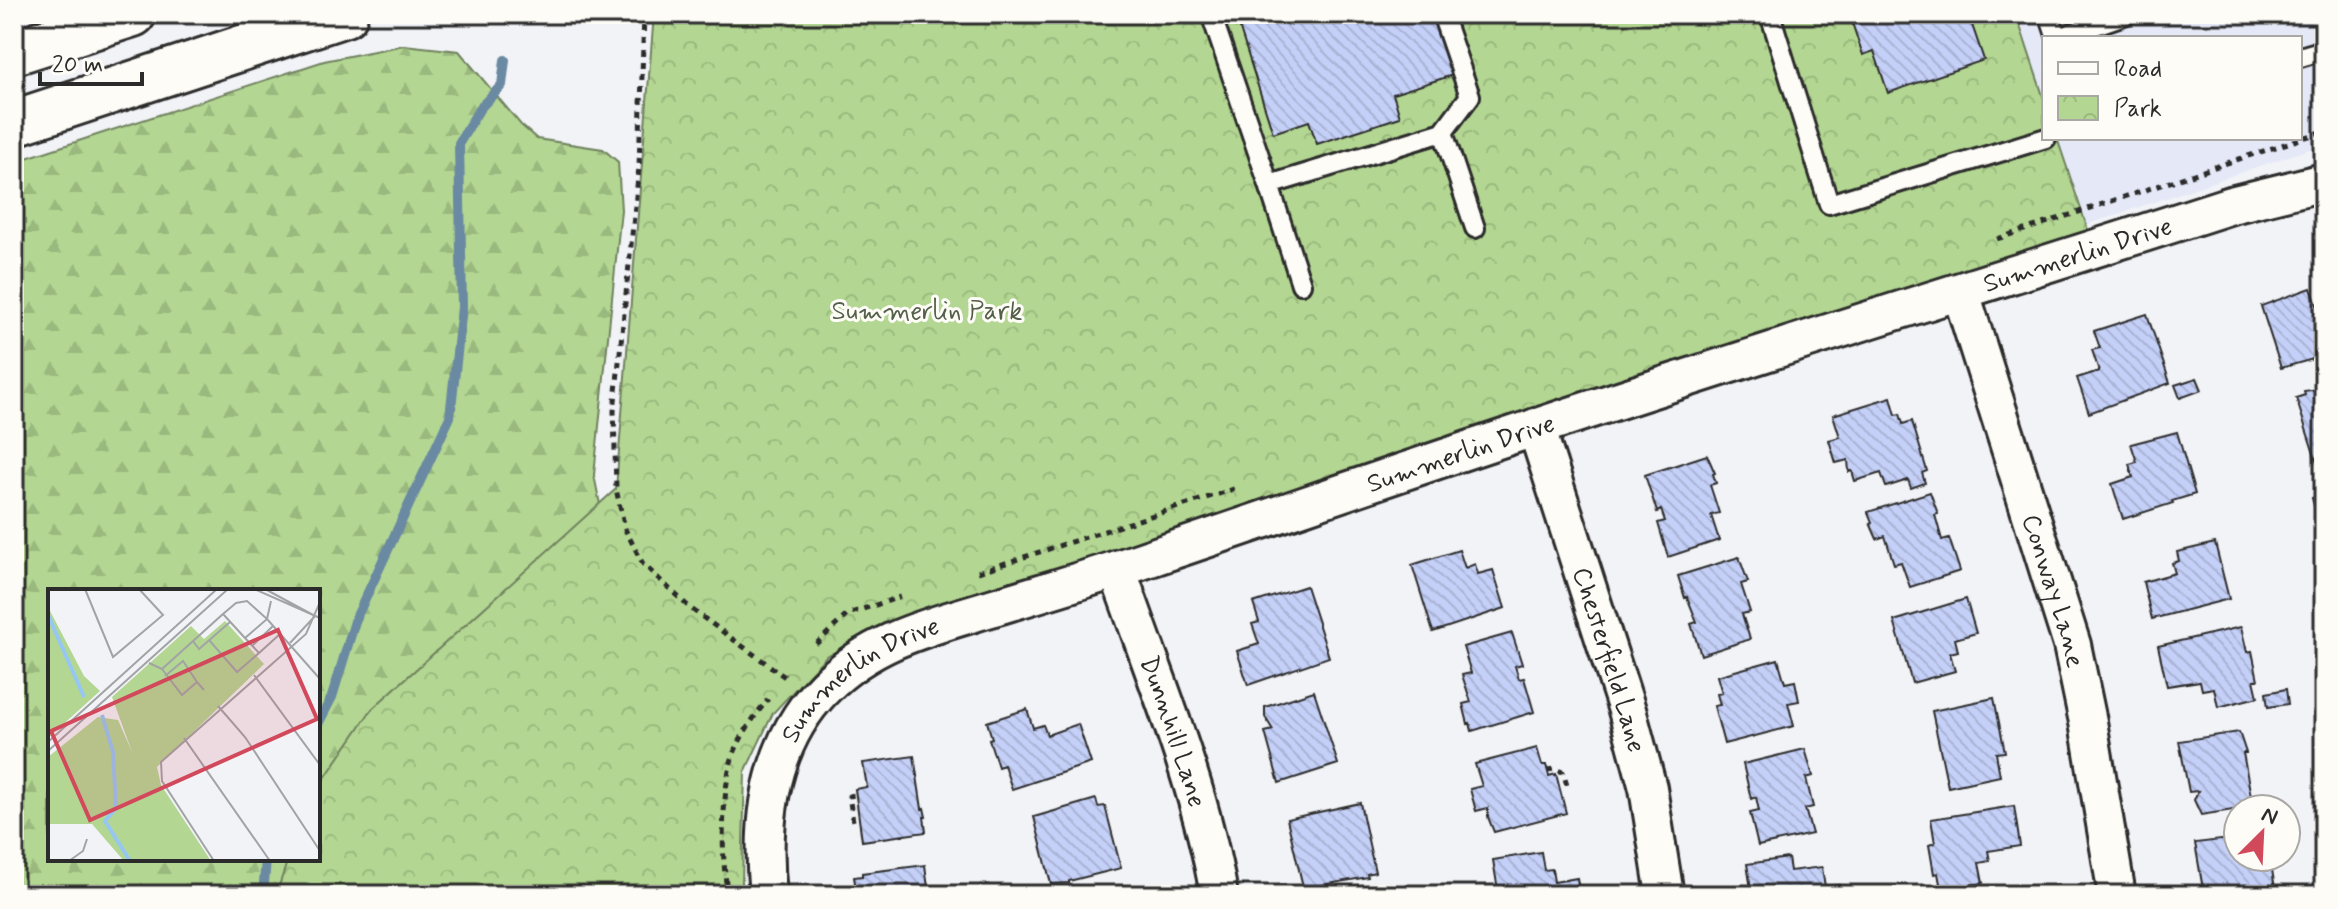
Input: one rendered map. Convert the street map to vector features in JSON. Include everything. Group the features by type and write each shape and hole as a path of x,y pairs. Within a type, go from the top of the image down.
{"main road":[{"path":"14,52 133,14"},
{"path":"14,123 345,14"}],"street":[{"name":"Summerlin Drive","path":"768,895 763,850 767,804 780,760 799,720 826,686 898,636 1117,569 1536,427 2231,205 2324,182"},
{"name":"Conway Lane","path":"1961,293 2072,645 2117,895"},
{"name":"Chesterfield Lane","path":"1536,427 1627,710 1648,788 1665,895"},
{"name":"Dunnhill Lane","path":"1117,569 1183,757 1219,895"}],"lane":[{"path":"1211,14 1301,284"},
{"path":"1269,185 1443,132 1470,96 1442,14"},
{"path":"1770,14 1829,204 2042,139"},
{"path":"2049,14 2056,36"},
{"path":"2063,36 2127,14"},
{"path":"2302,56 2324,50"},
{"path":"1443,132 1475,228"}],"path":[{"path":"644,14 639,167 614,411 616,489 625,529 643,564 690,608 785,677"},
{"path":"1547,770 1563,772 1568,789"},
{"path":"853,821 849,796 856,795"}],"shaded area":[{"path":"2016,14 2324,14 2324,144 2086,225 2058,140 2302,140 2302,36 2042,36 2042,93"}],"green space":[{"name":"Summerlin Park","path":"654,14 2016,14 2042,93 2042,140 2058,140 2089,233 827,655 773,713 745,772 744,895 276,895 287,861 320,861 320,785 372,709 616,489"},
{"path":"404,45 459,51 521,125 537,139 603,149 618,162 621,210 594,475 608,544 308,895 14,895 14,162 324,61"}],"building":[{"path":"1256,14 1433,14 1453,75 1393,94 1400,117 1317,144 1309,121 1273,133 1237,20"},
{"path":"1849,14 1978,14 1970,19 1984,60 1888,93 1874,51 1863,55"},
{"path":"2311,288 2324,318 2324,356 2281,368 2261,306"},
{"path":"2147,314 2170,383 2089,413 2077,378 2099,371 2092,350 2100,348 2094,331"},
{"path":"2197,378 2202,390 2180,398 2175,385"},
{"path":"2324,388 2324,461 2317,463 2296,398 2305,395 2304,391"},
{"path":"1891,397 1896,415 1900,414 1903,424 1912,421 1927,471 1922,473 1925,483 1911,488 1908,480 1886,487 1881,473 1855,481 1852,471 1849,472 1848,460 1836,463 1829,440 1840,437 1833,415"},
{"path":"2177,432 2195,494 2123,519 2112,484 2133,477 2129,464 2137,462 2131,444"},
{"path":"1707,455 1715,473 1716,483 1710,485 1719,513 1711,515 1719,540 1668,557 1658,523 1665,521 1661,510 1657,512 1645,475"},
{"path":"1930,492 1938,514 1935,515 1942,540 1949,538 1960,571 1910,587 1901,562 1894,564 1885,536 1877,539 1868,512"},
{"path":"2324,495 2324,542 2312,498"},
{"path":"2215,543 2229,599 2152,619 2143,582 2175,573 2172,563 2179,561 2177,552"},
{"path":"1459,550 1465,568 1475,564 1478,574 1493,570 1505,608 1433,632 1412,565"},
{"path":"1739,557 1748,582 1741,584 1750,612 1742,614 1750,639 1701,655 1691,624 1697,622 1678,576"},
{"path":"1306,586 1329,657 1248,685 1237,651 1259,644 1252,624 1259,622 1253,603"},
{"path":"1966,599 1976,633 1955,639 1958,651 1950,653 1955,671 1912,683 1894,621"},
{"path":"2241,627 2247,652 2252,651 2258,697 2218,707 2214,688 2202,690 2200,681 2167,686 2158,646"},
{"path":"1512,633 1522,664 1515,666 1519,679 1524,678 1534,712 1472,731 1463,704 1471,702 1462,675 1471,673 1463,647"},
{"path":"1778,659 1785,683 1795,681 1799,701 1788,703 1794,726 1724,744 1714,706 1720,705 1717,694 1722,693 1717,676"},
{"path":"2286,689 2288,704 2268,707 2266,693"},
{"path":"1314,691 1338,764 1279,783 1265,732 1273,730 1265,717 1265,707"},
{"path":"1994,698 2005,752 1996,753 2000,776 1948,787 1932,711"},
{"path":"1027,709 1033,728 1043,725 1047,735 1078,724 1091,763 1012,789 1004,765 998,767 987,722"},
{"path":"2239,732 2246,753 2243,753 2250,793 2222,793 2222,812 2201,815 2194,800 2198,791 2189,792 2179,741"},
{"path":"1537,748 1549,776 1556,774 1566,813 1494,832 1488,808 1476,811 1470,789 1482,786 1475,764"},
{"path":"1805,749 1813,776 1806,778 1813,807 1805,809 1812,834 1758,846 1750,813 1759,811 1756,797 1751,799 1743,764"},
{"path":"914,756 926,832 862,841 855,789 867,787 863,763"},
{"path":"1096,799 1098,807 1105,806 1121,868 1069,883 1051,884 1034,817"},
{"path":"1360,803 1375,872 1367,874 1368,877 1311,887 1304,891 1287,819"},
{"path":"2014,806 2020,846 1988,851 1990,861 1979,863 1983,883 1941,889 1938,873 1934,874 1929,845 1935,843 1931,819"},
{"path":"2222,840 2222,873 2273,873 2276,895 2204,895 2195,843"},
{"path":"1541,852 1544,870 1552,869 1554,882 1577,878 1580,895 1495,895 1498,890 1493,860"},
{"path":"1788,858 1790,871 1822,867 1825,887 1839,885 1840,895 1752,895 1747,864"},
{"path":"925,865 929,895 857,895 854,877 862,876 862,873"}],"waterway":[{"path":"320,720 332,697 356,618 450,417 462,307 459,143 480,108 502,85 505,60"},
{"path":"263,895 266,861"}]}
